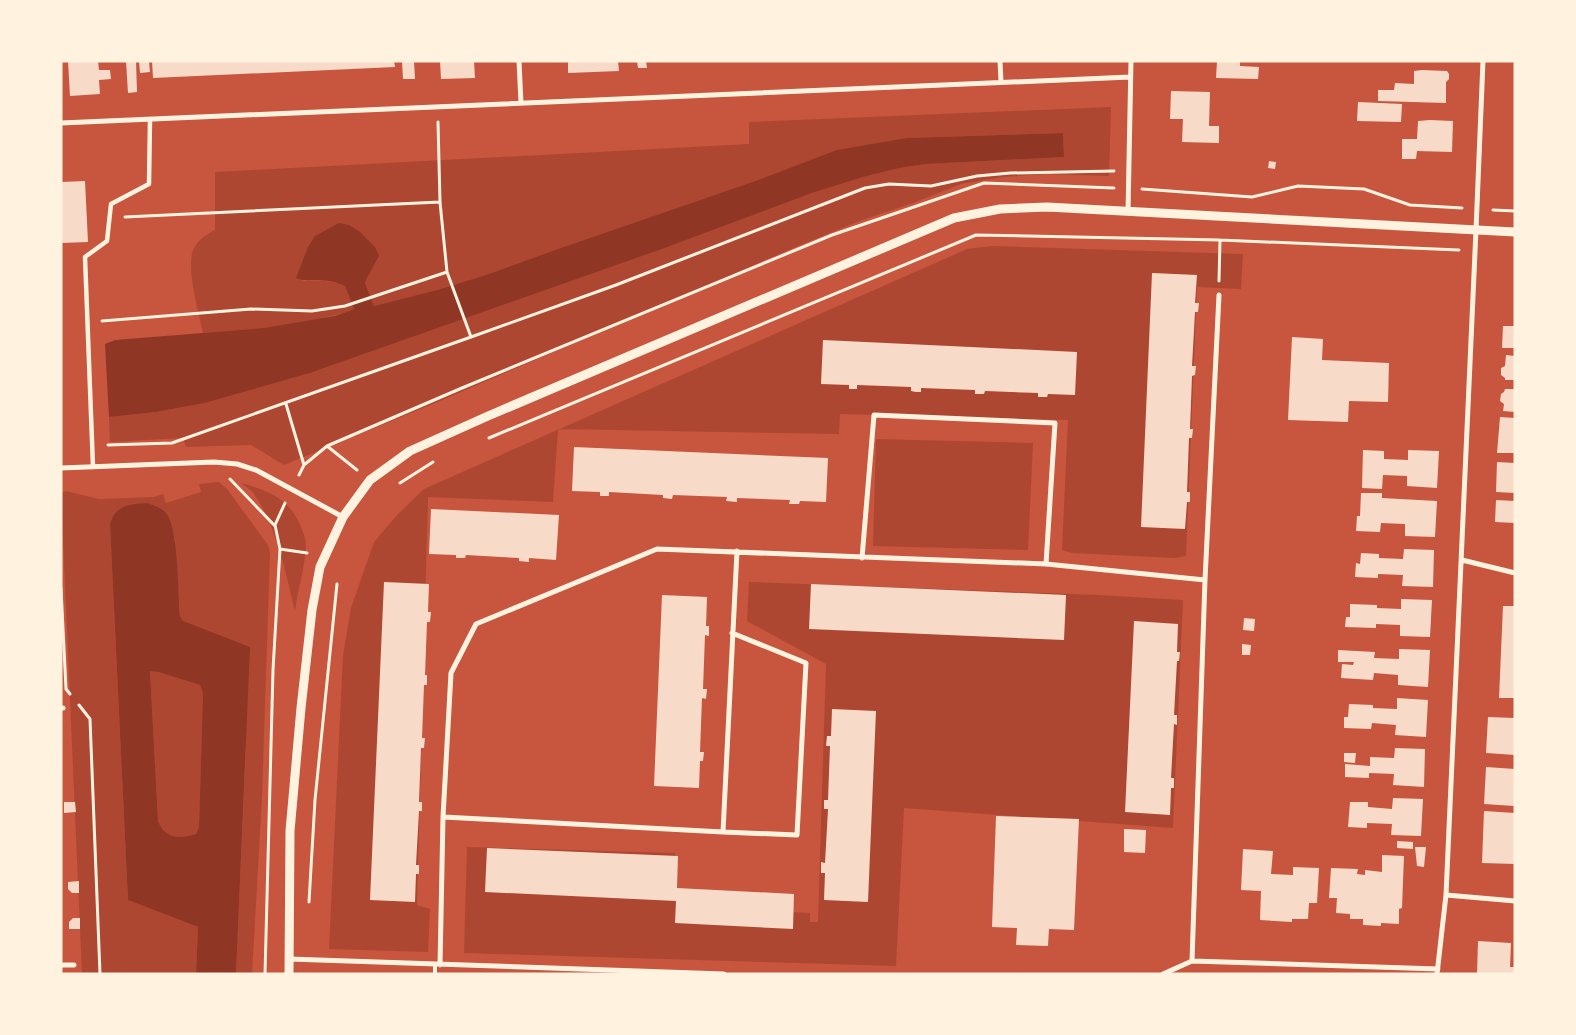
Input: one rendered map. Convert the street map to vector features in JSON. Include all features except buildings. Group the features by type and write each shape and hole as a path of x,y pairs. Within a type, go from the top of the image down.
{"street":[{"path":"519,61 521,103"},
{"path":"1000,61 1001,82"},
{"path":"1128,212 1131,61"},
{"path":"1163,974 1192,961 1438,972 1446,895 1462,560 1482,61"},
{"path":"61,123 1130,77"},
{"path":"93,467 85,257 107,241 111,204 150,184 150,119"},
{"path":"289,974 290,832 312,610 320,567 343,517 370,480 410,452 488,416 954,218 1000,209 1047,207 1515,232"},
{"path":"1192,961 1205,580 1219,295"},
{"path":"862,558 874,415 1056,423 1046,564"},
{"path":"61,468 214,462 237,464 256,470 343,517"},
{"path":"437,965 451,673 476,624 657,549 1046,564 1205,580"},
{"path":"723,832 737,551"},
{"path":"1462,560 1515,573"},
{"path":"443,817 723,832 797,834 806,663 732,633"},
{"path":"1446,895 1515,900"},
{"path":"289,959 724,974"},
{"path":"61,965 74,965"}],"lane":[{"path":"435,974 437,965"}],"path":[{"path":"437,108 440,202 448,272 472,337"},
{"path":"92,446 172,443 616,285 866,188 889,184 931,186 977,176 1010,173 1129,171"},
{"path":"274,525 304,465 326,446 480,380 832,235 984,183 1128,188 1252,197 1298,186 1364,189 1410,205 1515,211"},
{"path":"110,218 440,202"},
{"path":"485,439 976,235 1220,240 1475,251"},
{"path":"1219,295 1220,240"},
{"path":"88,322 252,309 312,311 345,306 448,272"},
{"path":"286,404 304,465"},
{"path":"400,483 440,458"},
{"path":"214,462 274,525 280,549 273,670 265,974"},
{"path":"309,903 315,800 338,578"},
{"path":"61,588 66,689 72,696"},
{"path":"77,703 90,719 100,974"}],"shaded area":[{"path":"1111,107 1109,176 1046,174 1003,177 961,184 805,243 440,401 284,465 251,445 186,447 183,438 110,442 109,417 156,412 205,403 310,373 662,249 812,193 863,177 899,168 926,164 1064,157 1063,133 906,138 838,150 761,179 486,275 374,306 365,283 379,256 301,281 324,281 345,286 354,309 317,320 260,329 203,333 191,266 194,248 198,242 215,230 215,172 749,144 749,122"},
{"path":"1063,133 1064,157 926,164 899,168 863,177 812,193 662,249 310,373 205,403 156,412 109,417 105,344 115,340 264,328 335,316 354,309 345,286 335,282 296,278 308,247 315,236 339,223 349,225 360,232 375,247 379,256 365,283 374,306 486,275 761,179 837,150 906,138"},
{"path":"992,246 1243,254 1241,289 1197,287 1186,556 1175,558 1072,553 1062,550 1068,420 840,414 839,434 560,429 967,249"},
{"path":"558,430 553,502 428,497 417,905 430,909 428,952 329,949 343,655 351,608 374,542 398,514 424,489"},
{"path":"876,439 1033,443 1028,550 873,546"},
{"path":"219,482 227,489 268,545 270,553 262,797 252,974 236,974 246,745 191,626 183,621 180,616 175,539 156,506 147,503 131,504 110,524 128,900 198,927 196,974 82,974 61,493 66,491 99,499 154,497 163,494 166,503 201,492 199,484"},
{"path":"241,483 277,497 291,509 301,527 306,545 295,611 279,549 268,519 253,493"},
{"path":"147,503 159,507 170,519 175,545 180,616 183,621 250,647 236,974 196,974 198,927 128,900 110,524 120,509 129,505","holes":["150,671 200,685 203,693 199,827 196,834 190,836 173,836 165,831 158,821"]},
{"path":"749,582 1099,595 1183,600 1173,828 904,808 896,966 464,953 467,847 675,853 674,894 789,912 810,913 810,922 818,922 826,664 747,621"},
{"path":"150,671 200,685 203,693 199,827 196,834 184,837 169,834 161,827 158,821"}]}
